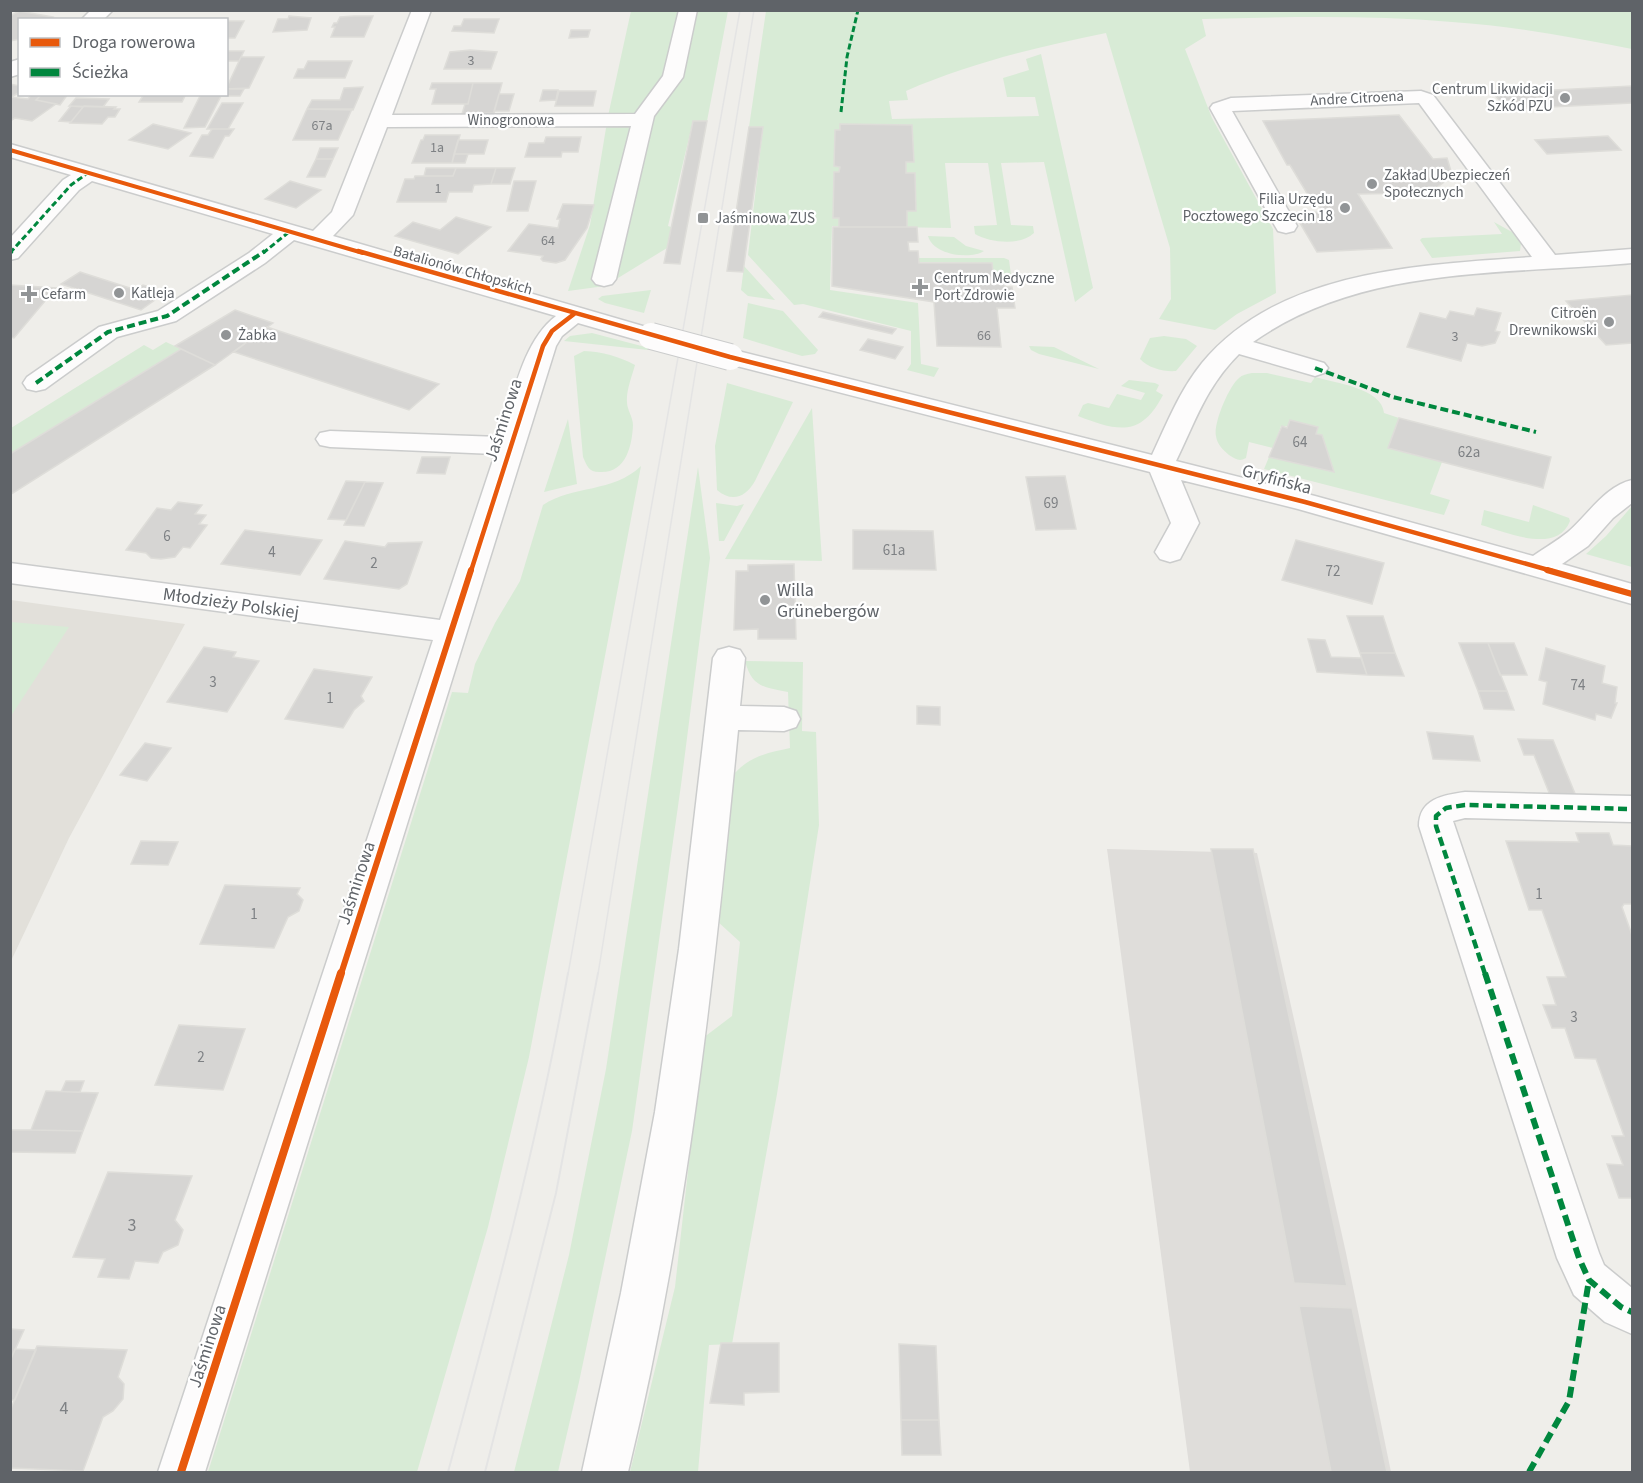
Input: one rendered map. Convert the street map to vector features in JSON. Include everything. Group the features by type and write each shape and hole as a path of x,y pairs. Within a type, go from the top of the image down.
{"street":[{"path":"316,240 342,215 422,10"},
{"path":"603,279 645,112 673,77 688,10"},
{"name":"Andre Citroena","path":"1286,226 1220,108 1231,104 1420,97 1426,99 1548,262"},
{"name":"Winogronowa","path":"379,121 643,120"},
{"name":"Batalionów Chłopskich","path":"10,150 651,336 912,403"},
{"path":"10,253 71,185 88,173"},
{"path":"36,383 108,332 167,316 257,258 290,232"},
{"path":"1170,552 1185,523 1161,464 1210,370 1235,345 1264,323 1316,296 1413,274 1632,256"},
{"name":"Jaśminowa","path":"181,1473 511,446 549,334 574,314"},
{"path":"1235,345 1315,368"},
{"name":"Gryfińska","path":"912,403 1161,464 1539,566 1632,594"},
{"path":"330,439 511,446"},
{"path":"1539,566 1578,539 1603,512 1632,489"},
{"name":"Młodzieży Polskiej","path":"10,573 451,632"},
{"path":"605,1473 658,1214 678,1091 692,991 729,658"},
{"path":"722,718 784,719"},
{"path":"1632,809 1465,805 1446,808 1436,816 1436,826 1579,1258 1589,1280 1621,1307 1632,1312"}],"shaded area":[{"path":"11,600 185,624 69,838 11,961"},
{"path":"1107,849 1257,853 1346,1253 1391,1472 1190,1472"}],"green space":[{"path":"631,11 728,11 707,121 693,121 668,226 671,227 667,248 605,286 568,291 590,225 608,116"},
{"path":"766,11 1632,11 1632,49 1520,29 1421,20 1327,17 1202,19 1206,36 1185,49 1212,118 1273,229 1276,293 1237,314 1215,330 1159,319 1171,299 1170,248 1106,33 1005,57 955,72 906,91 908,100 889,101 892,119 1039,116 1035,97 1007,97 1003,78 1029,70 1026,59 1041,54 1093,288 1075,302 1044,162 1001,163 1011,225 1033,226 1034,233 1021,240 997,241 975,234 974,226 997,225 988,163 945,163 951,228 832,226 830,290 918,303 921,364 939,368 934,377 907,370 911,364 911,331 803,304 794,305 748,255 763,128 749,127"},
{"path":"1494,222 1512,232 1521,243 1520,251 1432,258 1420,240 1422,238 1502,234"},
{"path":"928,236 954,237 966,246 984,251 970,255 953,254 937,248"},
{"path":"919,258 1004,258 1009,260 1011,275 994,276 992,263 919,262"},
{"path":"744,266 775,300 748,296 741,290"},
{"path":"651,290 644,313 598,299 602,296"},
{"path":"748,303 783,311 818,350 815,354 802,356 743,338"},
{"path":"592,333 649,348 648,350 564,341 570,336"},
{"path":"1164,336 1186,339 1197,346 1176,371 1156,369 1140,359 1150,338"},
{"path":"166,342 181,349 11,454 11,428 144,345 153,350"},
{"path":"1029,346 1054,347 1099,369 1039,354 1031,350"},
{"path":"584,351 610,355 635,365 627,398 633,422 629,450 621,464 608,471 591,470 583,457 574,356"},
{"path":"1267,373 1311,383 1315,377 1367,392 1381,405 1384,413 1399,418 1388,448 1442,462 1430,494 1450,500 1444,515 1264,469 1269,457 1334,472 1322,436 1316,434 1318,428 1281,426 1273,448 1249,442 1246,458 1239,460 1229,455 1218,442 1217,423 1235,382 1242,376"},
{"path":"1129,380 1159,385 1156,391 1163,395 1146,419 1127,427 1116,427 1078,416 1083,405 1088,403 1109,408 1117,394 1141,400 1145,393 1121,386"},
{"path":"727,383 793,402 755,481 743,494 733,497 717,490 715,446"},
{"path":"812,408 822,561 725,559"},
{"path":"568,419 577,484 544,492"},
{"path":"641,466 529,1057 488,1227 417,1472 208,1472 452,692 468,693 475,664 495,623 520,581 543,505 567,494 618,481"},
{"path":"698,467 710,558 681,785 632,1131 558,1472 514,1472 569,1255 606,1069"},
{"path":"716,503 737,506 744,504 724,541 719,541"},
{"path":"1533,505 1569,518 1570,521 1563,531 1554,537 1543,539 1517,536 1481,525 1484,510 1529,522"},
{"path":"1632,506 1632,567 1586,554 1606,536"},
{"path":"10,622 69,627 11,716"},
{"path":"745,661 803,662 802,731 816,732 819,825 777,1094 732,1344 709,1345 698,1472 630,1472 675,1287 703,1038 732,1016 740,942 717,921 734,774 753,759 790,748 788,692 765,687 755,681"}],"building":[{"path":"19,11 53,17 18,18 18,39 10,41 10,16"},
{"path":"289,16 311,18 307,30 273,32 278,19 288,19"},
{"path":"373,16 364,37 331,37 335,27 332,27 340,17"},
{"path":"464,19 499,19 494,33 452,31 454,26 461,26"},
{"path":"228,21 244,21 235,38 228,38"},
{"path":"571,30 590,30 588,37 569,38"},
{"path":"470,50 497,52 491,69 444,69 450,52"},
{"path":"228,51 244,51 239,61 228,61"},
{"path":"241,57 264,57 249,88 228,89"},
{"path":"308,61 352,61 345,78 294,78 298,69 304,69"},
{"path":"432,83 473,83 468,104 432,104 436,89 430,89"},
{"path":"473,83 502,83 494,113 462,114 465,104 468,104"},
{"path":"10,84 18,86 18,93 10,97"},
{"name":"Centrum Likwidacji Szkód PZU","path":"1632,86 1632,103 1507,109 1493,93"},
{"path":"363,87 353,110 307,109 312,100 340,100 344,88"},
{"path":"228,89 244,89 240,96 228,96"},
{"path":"543,90 558,90 556,100 540,101"},
{"path":"559,91 596,91 593,106 555,106"},
{"path":"499,94 514,94 509,111 494,111"},
{"path":"30,96 40,96 36,100 56,104 32,121 15,118 10,121 10,97 28,99"},
{"path":"40,96 67,96 60,105 36,100"},
{"path":"143,96 185,96 182,102 139,102"},
{"path":"200,96 221,96 205,127 184,128"},
{"path":"76,98 109,99 103,107 69,106"},
{"path":"222,103 243,103 228,129 207,129"},
{"path":"71,106 83,107 71,122 59,121"},
{"path":"84,106 120,109 115,117 108,117 102,124 70,123"},
{"path":"307,109 352,109 338,140 293,140"},
{"name":"Zakład Ubezpieczeń Społecznych","path":"1399,115 1433,159 1447,158 1451,171 1448,179 1436,188 1417,193 1358,194 1392,248 1317,252 1294,213 1322,212 1316,200 1311,200 1290,165 1287,165 1263,121"},
{"path":"693,121 707,121 680,264 664,263"},
{"path":"153,124 191,133 168,149 129,140"},
{"path":"840,124 912,125 914,162 906,162 906,173 915,173 916,211 907,211 907,227 839,227 839,218 833,218 834,172 839,172 840,167 834,166 835,130 840,130"},
{"path":"749,127 763,127 743,272 727,271"},
{"path":"212,129 234,129 229,136 225,136 213,158 190,156 202,135 208,135"},
{"path":"425,135 460,135 452,163 412,163"},
{"path":"1608,136 1621,150 1547,154 1535,140"},
{"path":"546,137 581,137 578,152 562,152 561,157 525,157 529,143 544,143"},
{"path":"458,140 488,140 484,154 454,154"},
{"path":"320,148 338,148 333,159 316,159"},
{"path":"454,154 468,154 465,163 452,163"},
{"path":"316,159 333,159 325,177 307,177"},
{"path":"426,168 456,168 453,176 424,176"},
{"path":"456,168 496,168 491,184 474,185 472,192 449,192 446,202 397,202 405,179 414,179 415,176 453,176"},
{"path":"496,168 515,168 510,184 491,184"},
{"path":"290,181 321,190 296,208 265,199"},
{"path":"514,181 536,181 528,211 507,211"},
{"path":"563,204 594,205 587,228 565,260 556,263 543,261 541,259 543,256 508,251 529,224 558,228 560,219 557,219"},
{"path":"456,217 491,227 458,254 395,236 413,222 440,230"},
{"name":"Centrum Medyczne Port Zdrowie","path":"833,227 917,227 918,242 908,242 909,251 918,251 919,263 992,263 994,280 1004,280 1005,287 1012,287 1015,308 997,308 1001,347 937,346 934,302 832,286"},
{"path":"80,272 136,290 143,285 166,292 141,310 61,284"},
{"path":"10,285 56,288 14,338 10,337"},
{"name":"Citroën Drewnikowski","path":"1632,295 1632,343 1606,345 1566,301"},
{"path":"1477,308 1501,313 1495,331 1500,332 1495,343 1482,346 1467,343 1461,361 1407,347 1420,313 1446,319 1450,311 1474,316"},
{"path":"235,310 273,323 215,365 175,346"},
{"path":"823,312 896,329 892,334 819,317"},
{"path":"267,327 439,384 409,410 234,352"},
{"path":"868,339 903,347 895,359 860,350"},
{"path":"181,349 215,365 10,495 10,454"},
{"path":"1399,418 1551,457 1543,488 1388,448"},
{"path":"1290,420 1318,427 1316,434 1322,435 1334,472 1269,457 1282,426 1287,428"},
{"path":"422,457 450,457 445,474 417,473"},
{"path":"1065,476 1076,529 1036,530 1026,477"},
{"path":"346,481 365,482 346,520 328,519"},
{"path":"365,482 383,483 364,526 344,525"},
{"path":"178,502 202,505 195,514 206,515 199,524 207,525 190,548 183,547 175,557 161,559 151,558 146,553 126,550 157,508 171,510"},
{"path":"245,530 322,540 300,575 221,564"},
{"path":"853,530 933,531 936,570 853,569"},
{"path":"1296,540 1384,563 1372,604 1282,580"},
{"path":"345,541 385,547 388,543 422,542 407,584 399,589 324,579"},
{"name":"Willa Grünebergów","path":"794,564 796,639 758,639 758,629 734,630 736,571 748,571 748,565"},
{"path":"1347,616 1383,616 1395,653 1360,653"},
{"path":"1308,639 1325,640 1331,657 1361,658 1367,675 1317,672"},
{"path":"1459,643 1488,643 1507,691 1478,691"},
{"path":"1488,643 1514,643 1527,675 1500,675"},
{"path":"204,647 236,652 233,657 259,661 227,712 167,702"},
{"path":"1546,648 1605,666 1602,683 1617,687 1615,703 1617,703 1611,718 1596,714 1595,720 1543,704 1547,682 1539,680"},
{"path":"1360,653 1395,653 1404,676 1367,675"},
{"path":"314,669 372,677 361,696 364,701 354,710 343,728 285,719"},
{"path":"1478,691 1507,691 1514,710 1484,709"},
{"path":"917,706 940,707 940,725 917,724"},
{"path":"1427,732 1473,736 1480,761 1433,759"},
{"path":"1518,739 1553,740 1576,796 1550,795 1534,755 1524,755"},
{"path":"145,743 171,748 147,781 120,775"},
{"path":"1576,833 1609,833 1613,845 1632,846 1632,904 1624,904 1622,907 1632,935 1632,1198 1619,1198 1607,1164 1623,1165 1612,1136 1624,1136 1596,1059 1575,1058 1565,1028 1552,1028 1543,1005 1556,1005 1547,977 1566,977 1542,910 1529,910 1506,841 1579,842"},
{"path":"141,841 178,842 168,865 131,864"},
{"path":"1211,849 1253,849 1347,1286 1294,1283"},
{"path":"225,885 300,888 297,894 303,900 299,911 288,917 274,948 200,944"},
{"path":"179,1025 245,1029 223,1090 155,1085"},
{"path":"66,1081 84,1081 80,1092 61,1092"},
{"path":"46,1091 98,1093 83,1131 31,1130"},
{"path":"10,1130 83,1131 75,1153 10,1152"},
{"path":"108,1172 192,1176 175,1220 183,1230 178,1245 163,1252 158,1263 135,1261 129,1279 98,1277 105,1259 73,1257"},
{"path":"1299,1306 1352,1308 1387,1472 1331,1472"},
{"path":"10,1329 24,1330 10,1361"},
{"path":"721,1343 779,1343 779,1392 744,1393 744,1405 710,1403"},
{"path":"899,1344 936,1346 939,1420 901,1420"},
{"path":"37,1346 127,1350 118,1377 124,1384 123,1399 113,1411 103,1417 83,1471 10,1468 10,1411"},
{"path":"15,1349 36,1350 15,1400 10,1400 10,1361"},
{"path":"901,1420 939,1420 941,1455 902,1455"}],"tram line":[{"path":"568,974 740,10"},
{"path":"598,974 754,10"},
{"path":"448,1472 529,1161 568,973"},
{"path":"485,1472 556,1193 598,973"}],"marked path":[{"path":"841,112 847,57 858,10"},
{"path":"10,253 71,185 88,173"},
{"path":"36,383 108,332 167,316 257,258 289,232"},
{"path":"1315,368 1393,397 1536,432"},
{"path":"1632,809 1465,805 1446,808 1436,816 1436,826 1579,1258 1589,1280 1621,1307 1632,1312"},
{"path":"1529,1472 1569,1401 1589,1280"}],"cycle path":[{"path":"10,150 598,321 730,357 1305,502 1632,594"},
{"path":"181,1472 543,346 552,331 574,314"}],"place":[{"name":"Centrum Likwidacji Szkód PZU","path":"1565,98"},
{"name":"Zakład Ubezpieczeń Społecznych","path":"1372,184"},
{"name":"Filia Urzędu Pocztowego Szczecin 18","path":"1345,208"},
{"name":"Jaśminowa ZUS","path":"703,218"},
{"name":"Centrum Medyczne Port Zdrowie","path":"920,287"},
{"name":"Katleja","path":"119,293"},
{"name":"Cefarm","path":"29,294"},
{"name":"Citroën Drewnikowski","path":"1609,322"},
{"name":"Żabka","path":"226,335"},
{"name":"Willa Grünebergów","path":"765,600"}]}
